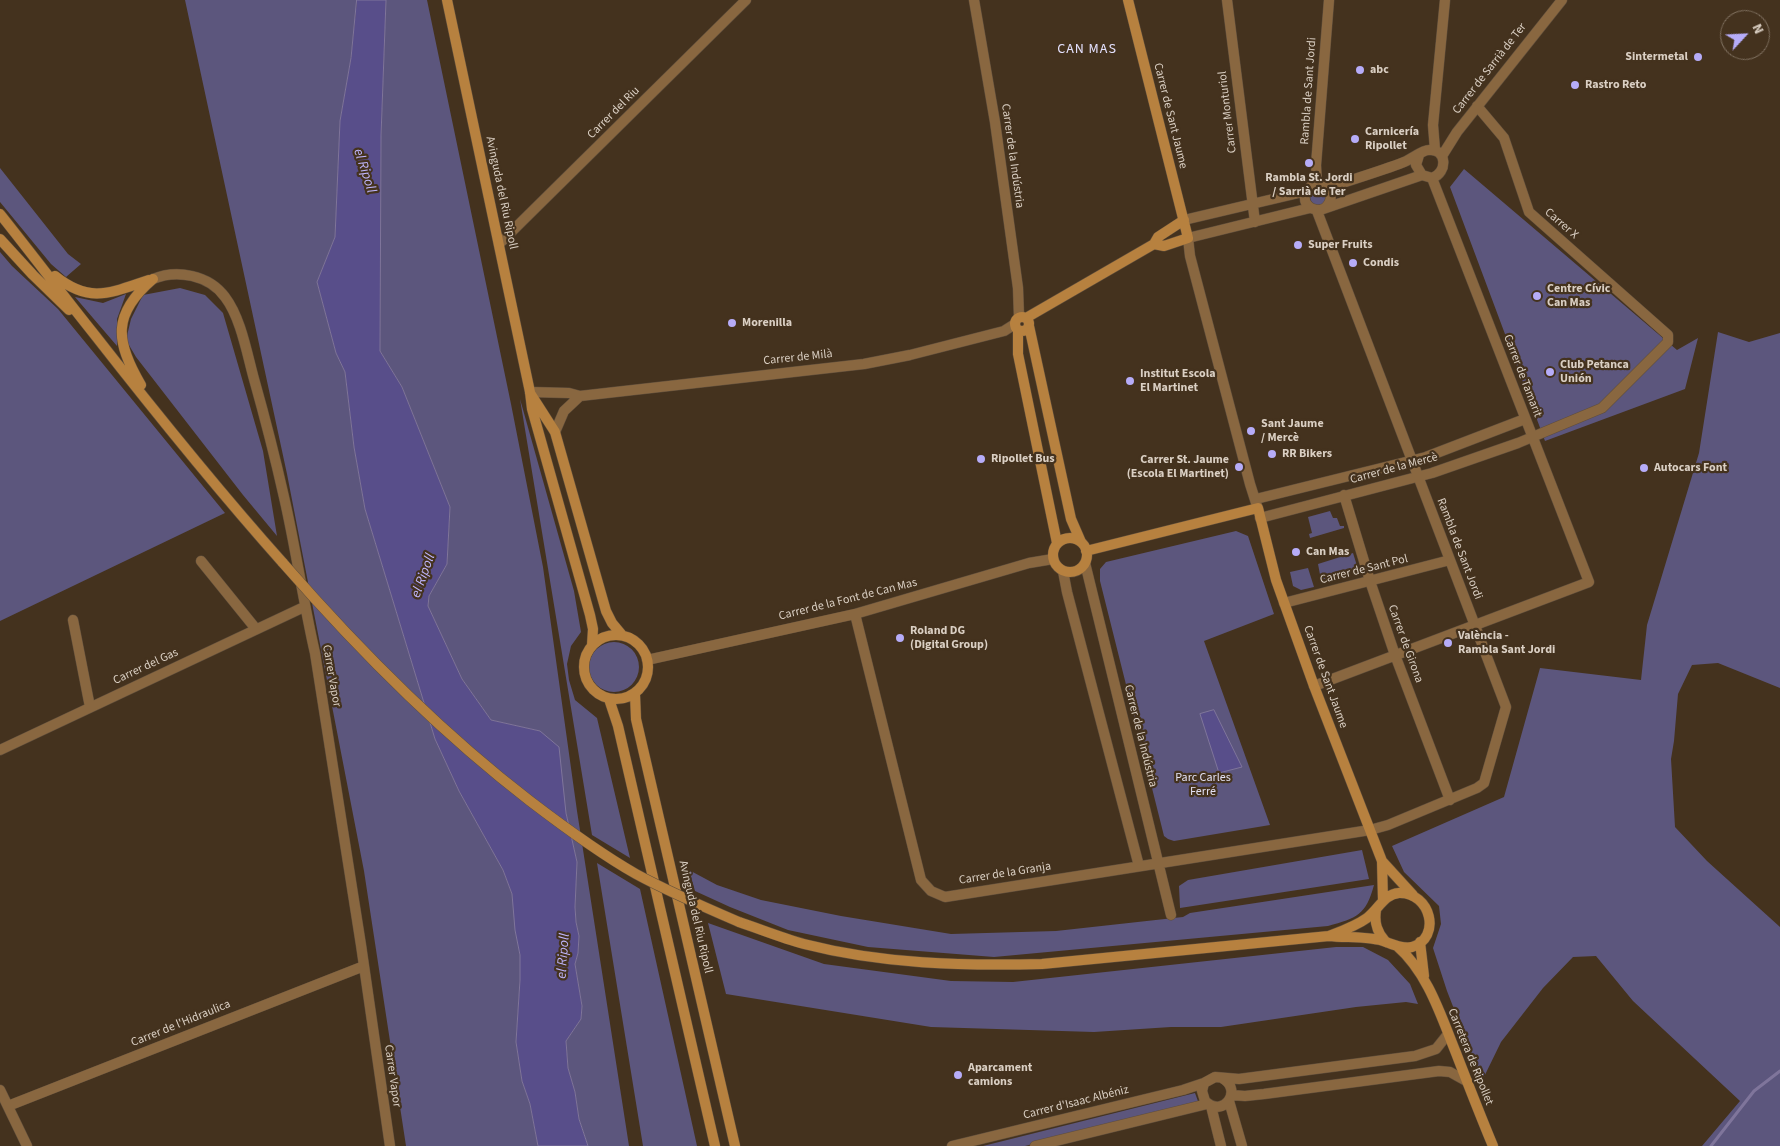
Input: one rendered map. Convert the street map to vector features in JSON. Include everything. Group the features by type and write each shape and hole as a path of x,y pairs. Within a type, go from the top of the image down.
{"street":[{"name":"Avinguda del Riu Ripoll","path":"447,0 537,430 590,614 593,629 592,645"},
{"name":"Carrer del Riu","path":"499,244 746,0"},
{"name":"Carrer de la Indústria","path":"974,0 995,122 1022,323 1071,519 1084,547"},
{"name":"Carrer de Sant Jaume","path":"1128,0 1188,238 1202,273 1255,483 1258,509 1276,580 1314,686 1382,861 1383,901"},
{"name":"Carrer Monturiol","path":"1227,0 1251,204 1255,222"},
{"name":"Rambla de Sant Jordi","path":"1321,186 1316,165 1329,0"},
{"path":"1188,238 1317,209 1427,176 1436,176 1443,170 1444,165 1432,125 1445,0"},
{"name":"Carrer de Sarrià de Ter","path":"1439,153 1562,0"},
{"name":"Carrer X","path":"1477,106 1504,138 1528,212 1668,335"},
{"path":"1184,220 1307,191 1309,188 1334,186 1405,162 1428,150 1439,153"},
{"path":"1419,155 1416,165 1427,176"},
{"name":"Carrer de Tamarit","path":"1427,176 1589,582 1474,625"},
{"path":"1317,209 1328,205 1331,197 1330,193 1321,186"},
{"path":"1307,191 1306,202 1317,209"},
{"name":"Rambla de Sant Jordi","path":"1317,209 1506,707 1484,783 1450,800 1388,825 1370,830"},
{"path":"0,214 43,266 92,332 243,518 348,635 426,713 510,786 583,840 635,873 689,901 738,922 803,944 884,959 965,965 1042,964 1329,936 1385,941 1397,946 1412,947 1420,942 1427,933 1430,922 1428,911 1422,901 1413,895 1399,893 1383,901 1367,918 1350,928 1329,936"},
{"name":"Carrer de Milà","path":"530,392 568,392 580,396 864,364 910,355 1004,330 1022,323 1154,244 1158,237 1184,220"},
{"name":"Carrer de Milà","path":"1154,244 1164,246 1188,238"},
{"path":"0,239 33,275 92,332"},
{"path":"43,266 69,287 85,293 102,294 153,279"},
{"name":"Carrer Vapor","path":"153,279 168,274 180,274 200,279 218,289 226,298 236,318 261,402 284,498 304,607 315,653 390,1146"},
{"path":"153,279 142,288 128,305 124,314 121,333 127,358 158,414"},
{"name":"Carrer de la Indústria","path":"1022,323 1018,354 1057,543"},
{"name":"Carrer de la Mercè","path":"1258,509 1344,496 1418,475 1432,473 1532,437 1602,408 1668,342 1668,335"},
{"name":"Avinguda del Riu Ripoll","path":"530,392 555,432 606,611 622,636"},
{"path":"555,432 564,411 580,396"},
{"name":"Carrer de la Mercè","path":"1258,509 1426,457 1525,419"},
{"name":"Carrer de Girona","path":"1344,496 1395,655 1450,800"},
{"path":"1084,547 1085,563 1077,571 1063,572 1056,567 1053,551 1061,540 1070,538 1084,547 1258,509"},
{"name":"Carrer de la Font de Can Mas","path":"648,660 854,614 1029,563 1053,559"},
{"name":"Carrer de Sant Pol","path":"1284,603 1450,560"},
{"path":"201,561 256,629"},
{"name":"Carrer de la Indústria","path":"1085,563 1171,915"},
{"path":"1063,572 1138,866"},
{"name":"Carrer del Gas","path":"0,750 304,607"},
{"name":"Carrer de la Granja","path":"854,614 921,880 931,891 944,897 1370,830"},
{"path":"73,620 90,707"},
{"path":"1314,686 1474,625"},
{"path":"606,636 622,636 639,644 648,660 648,670 642,687 636,694 627,698 609,700 592,690 586,682 584,663 586,653 592,645 606,636"},
{"name":"Avinguda del Riu Ripoll","path":"636,694 636,719 736,1146"},
{"path":"609,700 620,735 715,1146"},
{"name":"Carrer de Sant Jaume","path":"1382,861 1413,895"},
{"path":"1376,910 1375,926 1385,941"},
{"name":"Carretera de Ripollet","path":"1420,942 1424,978"},
{"name":"Carretera de Ripollet","path":"1397,946 1412,961 1424,978 1468,1082 1492,1146"},
{"name":"Carrer de l'Hidraulica","path":"8,1106 364,966"},
{"name":"Carrer d'Isaac Albéniz","path":"952,1146 1156,1097 1204,1083 1211,1078 1239,1079 1415,1056 1436,1049 1448,1034"},
{"path":"1036,1146 1209,1105 1223,1106 1230,1098 1439,1071 1450,1072 1468,1082"},
{"path":"1222,1078 1229,1083 1230,1098 1242,1146"},
{"path":"1204,1083 1202,1094 1209,1105 1221,1146"},
{"path":"0,1090 27,1146"}],"green space":[{"path":"185,0 357,0 351,58 340,121 335,237 317,282 336,353 345,372 354,447 365,509 435,739 459,791 503,870 512,894 520,955 516,1042 522,1081 530,1104 538,1146 406,1146 364,871 287,474"},
{"path":"386,0 427,0 543,567 577,811 629,1146 588,1146 579,1119 575,1092 568,1068 566,1041 581,1019 582,1006 575,964 579,936 575,907 577,862 566,813 540,731 491,720 462,679 428,606 429,596 447,564 450,507 402,387 380,351 381,136"},
{"path":"0,168 68,254 81,264 66,277 51,264 0,202"},
{"path":"1464,169 1677,350 1698,338 1685,389 1545,441 1450,187"},
{"path":"1318,189 1324,191 1326,197 1324,203 1318,205 1312,203 1310,197 1312,191"},
{"path":"0,252 12,266 58,309 225,513 0,621"},
{"path":"180,288 205,295 223,313 263,451 277,536 136,357 126,340 131,319 143,295"},
{"path":"126,294 117,319 117,346 75,297 103,303"},
{"path":"1718,332 1749,342 1780,333 1780,688 1718,663 1692,665 1678,694 1671,759 1675,827 1707,861 1780,927 1780,1146 1702,1146 1740,1101 1633,1001 1596,956 1573,957 1543,988 1501,1042 1482,1081 1447,991 1433,948 1441,924 1439,906 1404,872 1392,846 1504,797 1540,668 1641,680 1647,625 1699,453"},
{"path":"520,399 574,591 581,632 571,646 567,664 569,680 575,700 597,718 630,858 592,835"},
{"path":"1330,511 1333,518 1337,518 1340,526 1344,526 1344,528 1310,538 1309,534 1312,533 1308,517"},
{"name":"Parc Carles Ferré","path":"1236,531 1248,536 1274,614 1204,641 1270,825 1174,841 1164,836 1100,581 1100,569 1106,562"},
{"path":"1353,553 1358,569 1321,580 1318,564"},
{"path":"1308,568 1314,587 1301,590 1293,586 1290,572"},
{"path":"614,642 632,649 639,667 632,685 614,692 596,685 589,667 596,649"},
{"path":"1362,850 1369,879 1180,908 1179,886 1188,880"},
{"path":"597,863 640,889 697,1146 643,1146"},
{"path":"689,870 717,885 761,900 841,916 951,934 1056,931 1183,917 1190,913 1374,885 1368,903 1359,914 1328,926 994,957 868,947 788,930 695,891"},
{"path":"708,923 824,964 951,981 1013,982 1336,947 1363,947 1388,960 1410,984 1418,1004 1406,1002 1356,1007 1221,1027 1171,1027 1094,1032 931,1027 726,994"},
{"path":"1195,1093 1199,1104 1025,1146 983,1146"}],"water":[{"name":"el Ripoll","path":"357,0 386,0 381,136 380,351 402,387 450,507 447,564 429,596 428,606 462,679 491,720 540,731 559,747 566,813 577,862 575,907 579,936 575,964 582,1006 581,1019 566,1041 568,1068 575,1092 579,1119 588,1146 538,1146 530,1104 522,1081 516,1042 520,955 515,930 512,894 503,870 459,791 435,739 365,509 354,447 345,372 336,353 317,282 335,237 340,121 351,58"},
{"path":"1214,710 1242,767 1219,773 1200,714"}],"waterway":[{"path":"1711,1146 1754,1091 1780,1071"}],"place":[{"name":"Sintermetal","path":"1698,57"},
{"name":"abc","path":"1360,70"},
{"name":"Rastro Reto","path":"1575,85"},
{"name":"Carnicería Ripollet","path":"1355,139"},
{"name":"Rambla St. Jordi / Sarrià de Ter","path":"1309,163"},
{"name":"Super Fruits","path":"1298,245"},
{"name":"Condis","path":"1353,263"},
{"name":"Centre Cívic Can Mas","path":"1537,296"},
{"name":"Morenilla","path":"732,323"},
{"name":"Club Petanca Unión","path":"1550,372"},
{"name":"Institut Escola El Martinet","path":"1130,381"},
{"name":"Sant Jaume / Mercè","path":"1251,431"},
{"name":"RR Bikers","path":"1272,454"},
{"name":"Ripollet Bus","path":"981,459"},
{"name":"Carrer St. Jaume (Escola El Martinet)","path":"1239,467"},
{"name":"Autocars Font","path":"1644,468"},
{"name":"Can Mas","path":"1296,552"},
{"name":"Roland DG (Digital Group)","path":"900,638"},
{"name":"València - Rambla Sant Jordi","path":"1448,643"},
{"name":"Aparcament camions","path":"958,1075"}],"district":[{"name":"CAN MAS","path":"1087,50"}]}
